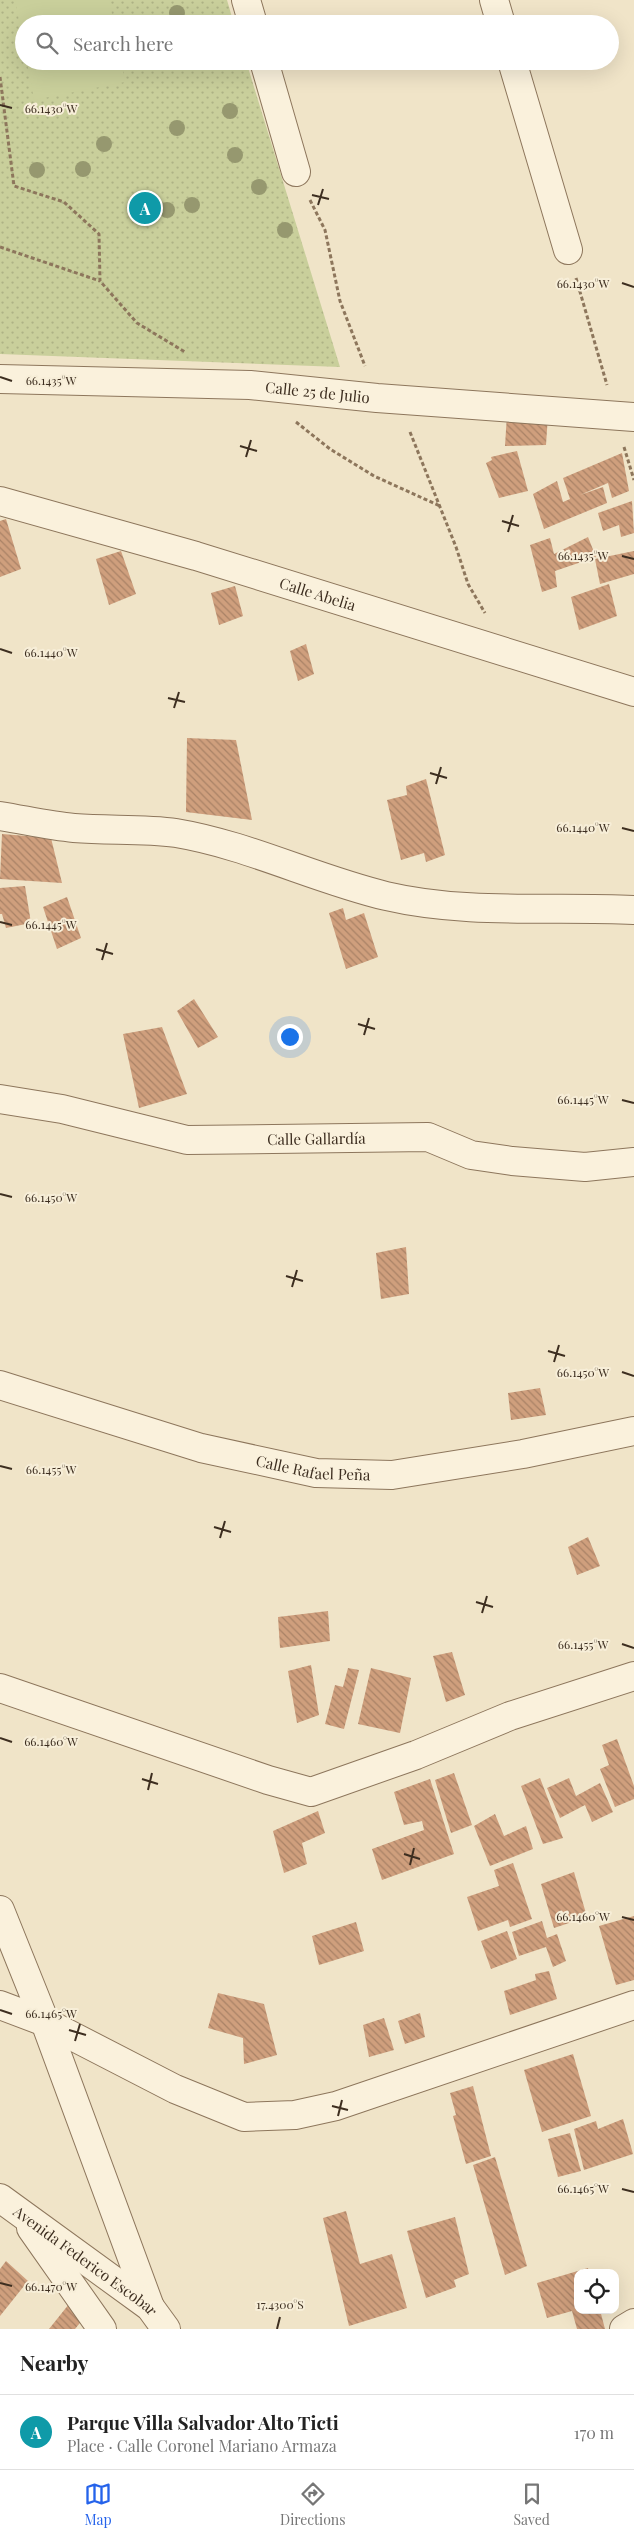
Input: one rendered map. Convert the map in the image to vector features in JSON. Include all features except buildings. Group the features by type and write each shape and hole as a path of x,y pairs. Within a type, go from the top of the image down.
{"street":[{"path":"246,0 250,15"},
{"path":"494,0 498,15"},
{"path":"267,70 296,172"},
{"path":"515,70 568,250"},
{"name":"Calle 25 de Julio","path":"0,379 250,385 377,398 625,417"},
{"name":"Calle Abelia","path":"0,501 196,556 634,692"},
{"path":"0,816 73,828 176,833 235,849 386,896 430,903 520,910 580,908 634,910"},
{"name":"Calle Gallardía","path":"0,1100 62,1109 187,1140 428,1137 472,1155 512,1161 585,1167 634,1162"},
{"name":"Calle Rafael Peña","path":"0,1385 201,1448 316,1473 392,1475 523,1454 634,1431"},
{"path":"0,1688 268,1780 311,1792 416,1755 510,1716 634,1676"},
{"path":"0,1910 45,2022 150,2307"},
{"path":"0,2005 45,2022 175,2089 244,2117 295,2115 336,2106 634,2005"},
{"path":"9,2203 102,2329"},
{"name":"Avenida Federico Escobar","path":"9,2203 150,2307 166,2329"},
{"path":"624,2329 634,2323"}],"path":[{"path":"0,77 14,186 64,202 99,234 100,281"},
{"path":"296,172 325,230 340,301 377,398 408,427 440,506 468,584 507,652"},
{"path":"0,247 100,281 137,323 187,352"},
{"path":"568,250 625,417"},
{"path":"294,420 330,449 374,476 440,506"}],"green space":[{"path":"0,0 227,0 231,15 15,15 15,70 249,70 340,367 0,354"},
{"path":"15,0 109,0 112,15 18,15"},
{"path":"29,70 123,70 125,82 34,100"}],"place":[{"name":"Parque Villa Salvador Alto Ticti","path":"145,208"}]}
